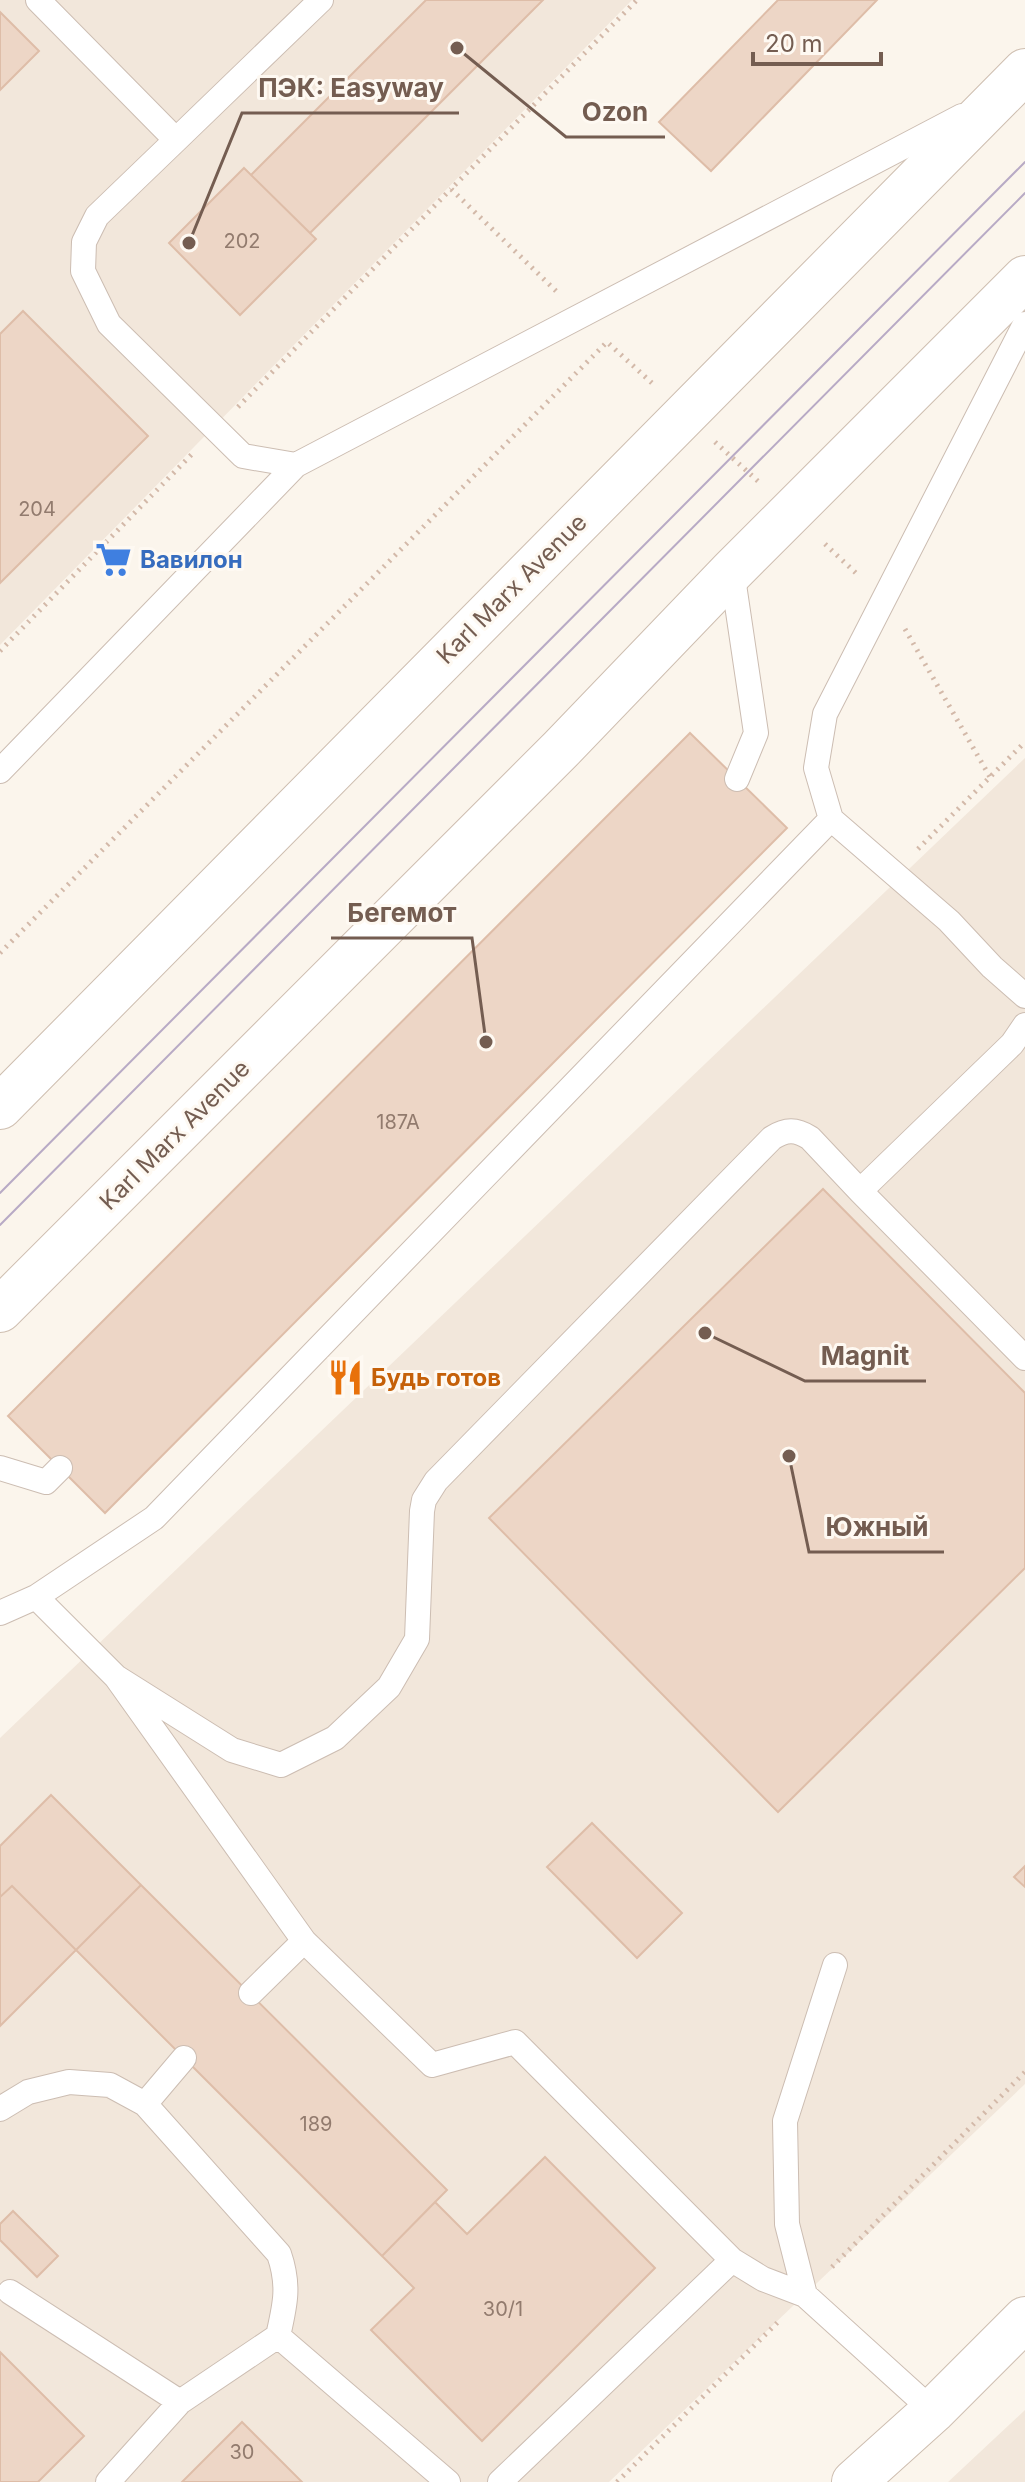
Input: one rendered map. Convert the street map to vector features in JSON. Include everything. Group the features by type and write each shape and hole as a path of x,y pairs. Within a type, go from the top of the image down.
{"main road":[{"name":"Karl Marx Avenue","path":"0,1107 1012,84"},
{"name":"Karl Marx Avenue","path":"0,1310 561,749 732,571 1025,278"},
{"path":"854,2482 933,2411 1025,2319"}],"lane":[{"path":"38,0 176,140"},
{"path":"296,465 243,456 109,324 83,271 84,242 97,216 321,0"},
{"path":"0,771 296,465 1012,84"},
{"path":"1025,324 825,714 816,768 831,819 949,921 992,967 1025,996"},
{"path":"732,571 756,733 737,779"},
{"path":"0,1613 36,1597 154,1518 831,819"},
{"path":"860,1191 1012,1044 1025,1025"},
{"path":"116,1677 232,1750 281,1765 335,1738 389,1687 417,1639 422,1511 424,1500 436,1481 772,1138 791,1130 801,1132 1025,1358"},
{"path":"0,1468 46,1482 60,1468"},
{"path":"36,1597 116,1677 304,1941 432,2065 515,2042 732,2260 763,2279 805,2295 933,2411"},
{"path":"251,1993 304,1941"},
{"path":"805,2295 787,2224 785,2121 835,1965"},
{"path":"145,2104 184,2058"},
{"path":"0,2109 28,2092 69,2082 110,2085 145,2104 279,2254 287,2276 278,2336 180,2402 108,2482"},
{"path":"500,2482 732,2260"},
{"path":"10,2292 180,2402"},
{"path":"278,2336 448,2482"}],"path":[{"path":"637,0 451,189 653,384"},
{"path":"0,953 607,342"},
{"path":"715,442 763,486"},
{"path":"825,544 903,625 990,777"},
{"path":"894,873 1025,742"}],"shaded area":[{"path":"0,0 632,0 0,645"},
{"path":"1025,758 1025,2084 609,2482 0,2482 0,1738"},
{"path":"1025,2410 1025,2482 948,2482"}],"building":[{"path":"426,0 543,0 310,233 251,175"},
{"path":"778,0 877,0 711,171 659,122"},
{"path":"0,12 39,51 0,90"},
{"path":"244,168 316,239 240,315 169,243"},
{"path":"23,311 148,436 0,583 0,334"},
{"path":"690,733 787,828 105,1513 8,1416"},
{"path":"823,1189 1025,1393 1025,1568 778,1812 489,1518"},
{"path":"51,1795 141,1885 76,1950 12,1886 0,1897 0,1846"},
{"path":"592,1823 682,1913 637,1958 547,1867"},
{"path":"1025,1866 1025,1887 1014,1877"},
{"path":"141,1885 447,2190 382,2256 76,1950"},
{"path":"12,1886 76,1950 0,2026 0,1897"},
{"path":"545,2157 655,2268 482,2441 371,2330 414,2288 382,2256 435,2202 467,2234"},
{"path":"13,2211 58,2256 37,2277 0,2240 0,2224"},
{"path":"0,2352 84,2436 38,2482 0,2482"},
{"path":"242,2422 302,2482 182,2482"}],"tram line":[{"path":"0,1193 1025,162"},
{"path":"0,1225 1025,193"}],"place":[{"name":"Ozon","path":"457,48"},
{"name":"ПЭК: Easyway","path":"189,243"},
{"name":"Вавилон","path":"114,560"},
{"name":"Бегемот","path":"486,1042"},
{"name":"Magnit","path":"705,1333"},
{"name":"Будь готов","path":"345,1378"},
{"name":"Южный","path":"789,1456"}]}
